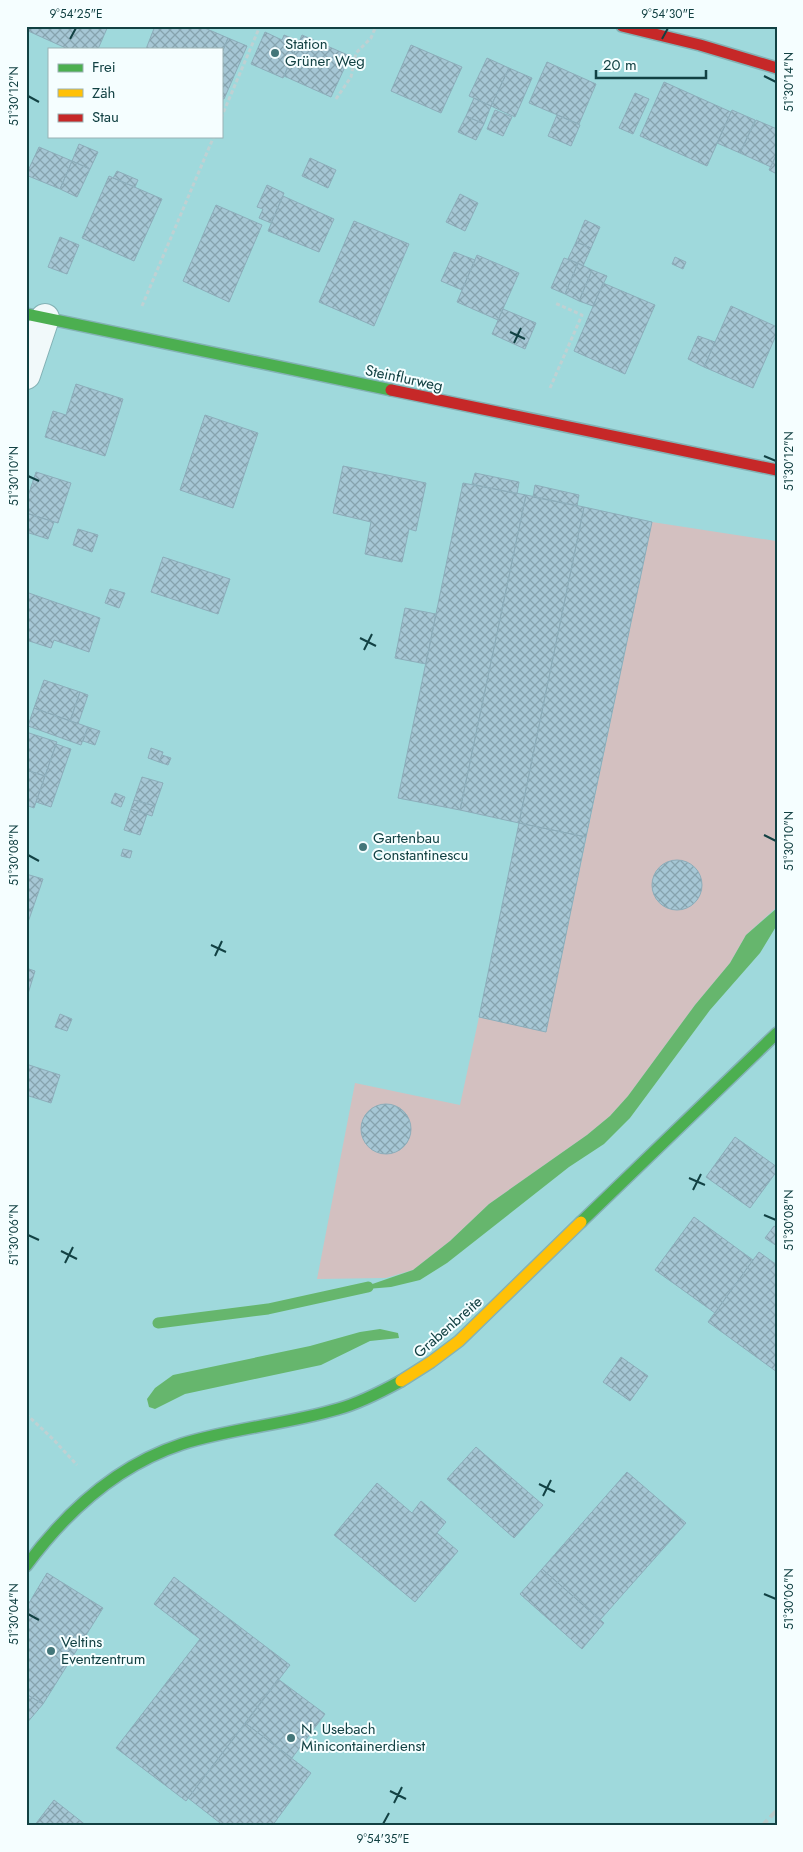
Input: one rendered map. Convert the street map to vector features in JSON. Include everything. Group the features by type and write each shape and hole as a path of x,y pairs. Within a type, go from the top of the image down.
{"street":[{"path":"622,26 654,32 777,68"},
{"path":"26,375 36,316"},
{"name":"Steinflurweg","path":"36,316 777,470"},
{"name":"Grabenbreite","path":"26,1566 53,1532 98,1491 125,1471 150,1457 182,1444 339,1409 363,1401 410,1378 423,1369 459,1341 777,1033"}],"path":[{"path":"222,116 260,26"},
{"path":"336,99 351,77 356,53 371,38 376,26"},
{"path":"129,336 213,138"},
{"path":"536,421 582,314 555,303"},
{"path":"26,1414 53,1439 98,1491"}],"shaded area":[{"path":"652,522 776,541 777,539 777,907 746,935 730,963 695,1005 628,1096 610,1116 587,1135 489,1204 450,1241 413,1270 386,1278 317,1279 355,1083 460,1105 479,1017 546,1031"},
{"path":"777,908 777,925 760,953 710,1010 630,1118 604,1144 569,1167 447,1263 420,1280 391,1287 355,1290 413,1270 450,1241 489,1204 587,1135 610,1116 628,1096 695,1005 730,963 746,935"},
{"path":"380,1329 398,1333 399,1338 370,1341 321,1365 185,1394 155,1409 149,1407 147,1399 155,1388 173,1375"}],"building":[{"path":"26,26 108,26 98,48 66,48 26,30"},
{"path":"155,26 200,26 228,38 222,53 222,48 146,48"},
{"name":"Station Grüner Weg","path":"265,32 282,40 284,35 299,41 283,78 251,64"},
{"path":"302,35 350,56 331,97 284,76"},
{"path":"228,38 247,46 224,99 222,98 222,53"},
{"path":"411,45 462,67 441,113 391,91"},
{"path":"487,58 509,68 491,106 469,96"},
{"path":"547,62 596,84 579,124 529,103"},
{"path":"509,68 532,78 515,117 491,106"},
{"path":"664,82 731,112 707,166 640,136"},
{"path":"635,93 649,99 633,134 619,128"},
{"path":"474,98 491,106 484,124 466,116"},
{"path":"495,110 512,117 503,136 487,129"},
{"path":"732,110 755,120 740,153 717,143"},
{"path":"557,115 580,125 571,146 548,136"},
{"path":"466,116 484,124 476,140 458,132"},
{"path":"756,120 777,129 777,153 771,167 740,153"},
{"path":"79,144 98,152 90,169 72,161"},
{"path":"39,147 72,161 60,189 26,175"},
{"path":"777,153 777,174 769,170"},
{"path":"310,158 336,170 328,188 302,176"},
{"path":"72,161 90,169 77,197 60,189"},
{"path":"117,171 138,180 135,187 113,178"},
{"path":"109,176 162,199 134,261 82,238"},
{"path":"267,185 284,193 271,223 259,218 263,209 257,207"},
{"path":"460,194 478,203 465,231 446,222"},
{"path":"283,196 334,219 319,252 268,231"},
{"path":"216,205 262,225 229,302 183,281"},
{"path":"585,220 600,227 591,248 576,242"},
{"path":"354,221 409,244 374,326 319,302"},
{"path":"60,237 79,245 67,274 48,267"},
{"path":"576,242 591,248 583,266 568,259"},
{"path":"454,252 475,260 462,290 441,281"},
{"path":"477,255 519,273 498,320 457,302"},
{"path":"675,257 686,262 683,269 672,264"},
{"path":"564,258 578,263 565,294 551,288"},
{"path":"578,263 592,270 579,301 565,294"},
{"path":"592,270 607,276 593,306 579,301"},
{"path":"603,283 655,305 625,374 574,351"},
{"path":"731,306 777,327 777,333 753,388 704,367"},
{"path":"503,309 536,323 525,349 492,334"},
{"path":"698,336 715,342 704,367 688,359"},
{"path":"76,384 123,399 105,456 45,437 53,411 66,415"},
{"path":"205,415 258,433 233,508 180,490"},
{"path":"343,466 426,483 416,531 409,529 402,562 365,554 371,522 333,513"},
{"path":"36,472 71,483 58,523 26,513 26,502"},
{"path":"475,473 519,482 517,494 472,484"},
{"path":"463,483 526,495 460,810 398,798"},
{"path":"535,485 579,495 577,506 533,497"},
{"path":"526,495 584,507 519,823 460,810"},
{"path":"584,507 652,522 586,837 519,823"},
{"path":"26,513 54,522 48,539 26,532"},
{"path":"78,529 98,535 92,552 73,545"},
{"path":"163,557 230,579 218,614 151,592"},
{"path":"110,589 125,593 119,608 105,603"},
{"path":"26,592 100,618 89,652 54,640 51,648 26,640"},
{"path":"405,608 436,614 426,664 395,658"},
{"path":"44,680 80,692 70,721 34,708"},
{"path":"80,692 88,695 78,724 70,721"},
{"path":"34,708 88,727 81,745 28,726"},
{"path":"88,727 100,731 95,745 83,741"},
{"path":"26,732 57,742 45,776 26,770"},
{"path":"56,744 71,749 51,807 36,802"},
{"path":"151,748 163,752 159,762 148,758"},
{"path":"162,755 171,758 168,765 159,762"},
{"path":"26,770 45,776 34,808 26,805"},
{"path":"142,777 163,783 155,806 134,800"},
{"path":"115,793 125,797 121,807 111,803"},
{"path":"134,800 155,806 152,816 131,809"},
{"path":"131,809 147,814 140,835 124,830"},
{"path":"519,823 586,837 546,1032 479,1017"},
{"path":"123,849 132,851 130,858 121,856"},
{"path":"672,860 682,860 695,867 702,880 702,890 695,903 682,910 672,910 663,906 656,899 652,890 652,880 656,871 663,864"},
{"path":"26,874 43,879 26,928"},
{"path":"26,968 35,971 27,997 26,996"},
{"path":"60,1014 72,1019 67,1031 55,1027"},
{"path":"26,1064 60,1075 51,1103 26,1095"},
{"path":"381,1104 391,1104 404,1111 411,1124 411,1134 404,1147 391,1154 381,1154 372,1150 365,1143 361,1134 361,1124 365,1115 372,1108"},
{"path":"735,1137 777,1167 777,1171 750,1208 706,1177"},
{"path":"694,1217 753,1260 715,1313 655,1270"},
{"path":"774,1226 777,1228 777,1246 765,1238"},
{"path":"759,1252 777,1265 777,1372 708,1322"},
{"path":"621,1357 648,1376 630,1401 603,1382"},
{"path":"476,1447 543,1505 514,1538 447,1479"},
{"path":"627,1472 686,1523 600,1620 542,1569"},
{"path":"377,1483 412,1513 421,1501 446,1522 437,1533 458,1551 415,1602 334,1535"},
{"path":"542,1569 604,1623 582,1649 520,1594"},
{"name":"Veltins Eventzentrum","path":"47,1573 103,1608 43,1704 26,1694 26,1608"},
{"path":"174,1577 290,1665 186,1801 116,1748 200,1639 154,1604"},
{"path":"278,1679 325,1714 292,1758 245,1723"},
{"path":"26,1694 43,1704 26,1724"},
{"path":"245,1723 311,1773 272,1826 224,1826 188,1798"},
{"path":"54,1800 87,1826 34,1826"}],"waterway":[{"path":"158,1323 268,1309 368,1287"}],"railway":[{"path":"762,1826 777,1810"}],"traffic: fast":[{"path":"26,314 391,390"},
{"path":"581,1222 777,1033"},
{"path":"26,1566 58,1527 76,1509 136,1464 182,1444 300,1419 346,1407 401,1381"}],"traffic: slow":[{"path":"401,1381 459,1341 581,1222"}],"traffic: jam":[{"path":"622,26 700,45 777,68"},
{"path":"391,390 777,470"}],"place":[{"name":"Station Grüner Weg","path":"275,53"},
{"name":"Gartenbau Constantinescu","path":"363,847"},
{"name":"Veltins Eventzentrum","path":"51,1651"},
{"name":"N. Usebach Minicontainerdienst","path":"291,1738"}]}
